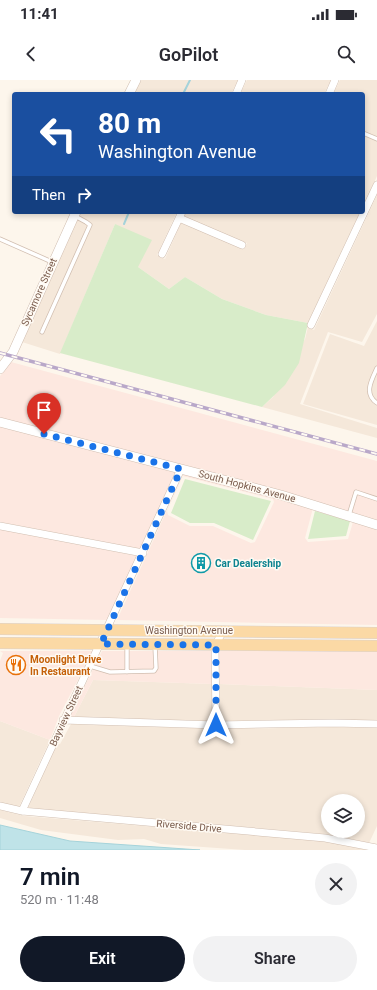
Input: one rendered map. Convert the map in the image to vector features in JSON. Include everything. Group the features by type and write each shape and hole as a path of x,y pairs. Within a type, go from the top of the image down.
{"main road":[{"name":"Washington Avenue","path":"0,629 377,632"},
{"name":"Washington Avenue","path":"0,643 377,646"}],"street":[{"path":"130,92 136,80"},
{"path":"237,92 242,80"},
{"path":"330,92 335,80"},
{"path":"365,210 377,185"},
{"name":"Sycamore Street","path":"0,370 12,352 75,214"},
{"path":"311,325 363,214"},
{"path":"162,254 180,215 242,245"},
{"name":"South Hopkins Avenue","path":"0,422 376,522"},
{"name":"Bayview Street","path":"22,811 63,720 108,630 181,469"},
{"path":"0,526 143,553"},
{"path":"216,725 216,645 224,630"},
{"path":"343,632 343,646"},
{"path":"63,720 216,725 333,723 377,724"},
{"name":"Riverside Drive","path":"0,806 22,811 325,838 377,848"}],"lane":[{"path":"365,134 377,139"},
{"path":"42,332 90,225 75,214"},
{"path":"0,239 53,262"},
{"path":"377,368 369,387 371,397 377,403"},
{"path":"349,515 356,492 377,499"},
{"path":"126,644 127,672"},
{"path":"90,666 101,670 127,672 154,671 156,668 155,644"}],"shaded area":[{"path":"140,80 238,80 232,92 135,92"},
{"path":"247,80 331,80 325,92 241,92"},
{"path":"340,80 377,80 377,176 365,203 365,92 334,92"},
{"path":"377,195 377,314 362,342 328,332 300,404 377,428 377,438 262,407 273,397 305,339 308,327 314,330"},
{"path":"79,214 176,214 157,255 165,259 181,223 244,249 247,243 184,217 185,214 359,214 308,323 266,315 222,299 185,277 169,289 138,267 115,224 60,354 22,342"},
{"path":"377,321 377,425 303,404 330,334 364,346"},
{"path":"11,362 377,461 377,521 179,464 0,419 0,376"},
{"path":"0,426 176,471 140,549 0,522"},
{"path":"184,473 313,508 305,538 308,542 348,539 353,522 377,528 377,625 117,620","holes":["183,476 273,499 274,502 255,542 251,543 213,526 190,526 168,515 167,511"]},
{"path":"0,529 137,556 108,620 0,618"},
{"path":"377,650 377,690 220,684 219,651"},
{"path":"0,651 93,651 59,716 50,740 0,721 0,661 3,653"},
{"path":"102,651 212,651 212,684 93,680 74,717 70,716"},
{"path":"93,680 212,684 212,721 74,717"},
{"path":"220,684 377,690 377,721 333,719 220,721"},
{"path":"0,721 50,740 19,807 0,803"},
{"path":"71,724 219,729 333,727 377,728 377,826 369,843 345,838 365,838 365,794 321,794 321,834 28,808 57,743 60,744"},
{"path":"0,810 24,816 325,841 367,850 245,850 161,844 144,839 118,840 41,830 0,818"}],"green space":[{"path":"115,224 152,240 138,267 169,289 185,277 222,299 266,315 308,323 299,363 285,385 262,407 60,353"},
{"path":"185,479 271,501 253,540 214,523 190,523 171,513"},
{"path":"315,511 350,521 346,536 308,539"}],"water":[{"path":"0,825 70,841 200,850 0,850"}],"waterway":[{"path":"184,92 190,80"},
{"path":"124,224 128,214"}],"railway":[{"path":"0,353 377,454"}],"place":[{"name":"Car Dealership","path":"201,563"},
{"name":"Moonlight Drive In Restaurant","path":"16,665"}],"route":[{"path":"44,434 181,469 101,644 216,645 216,725"}]}
